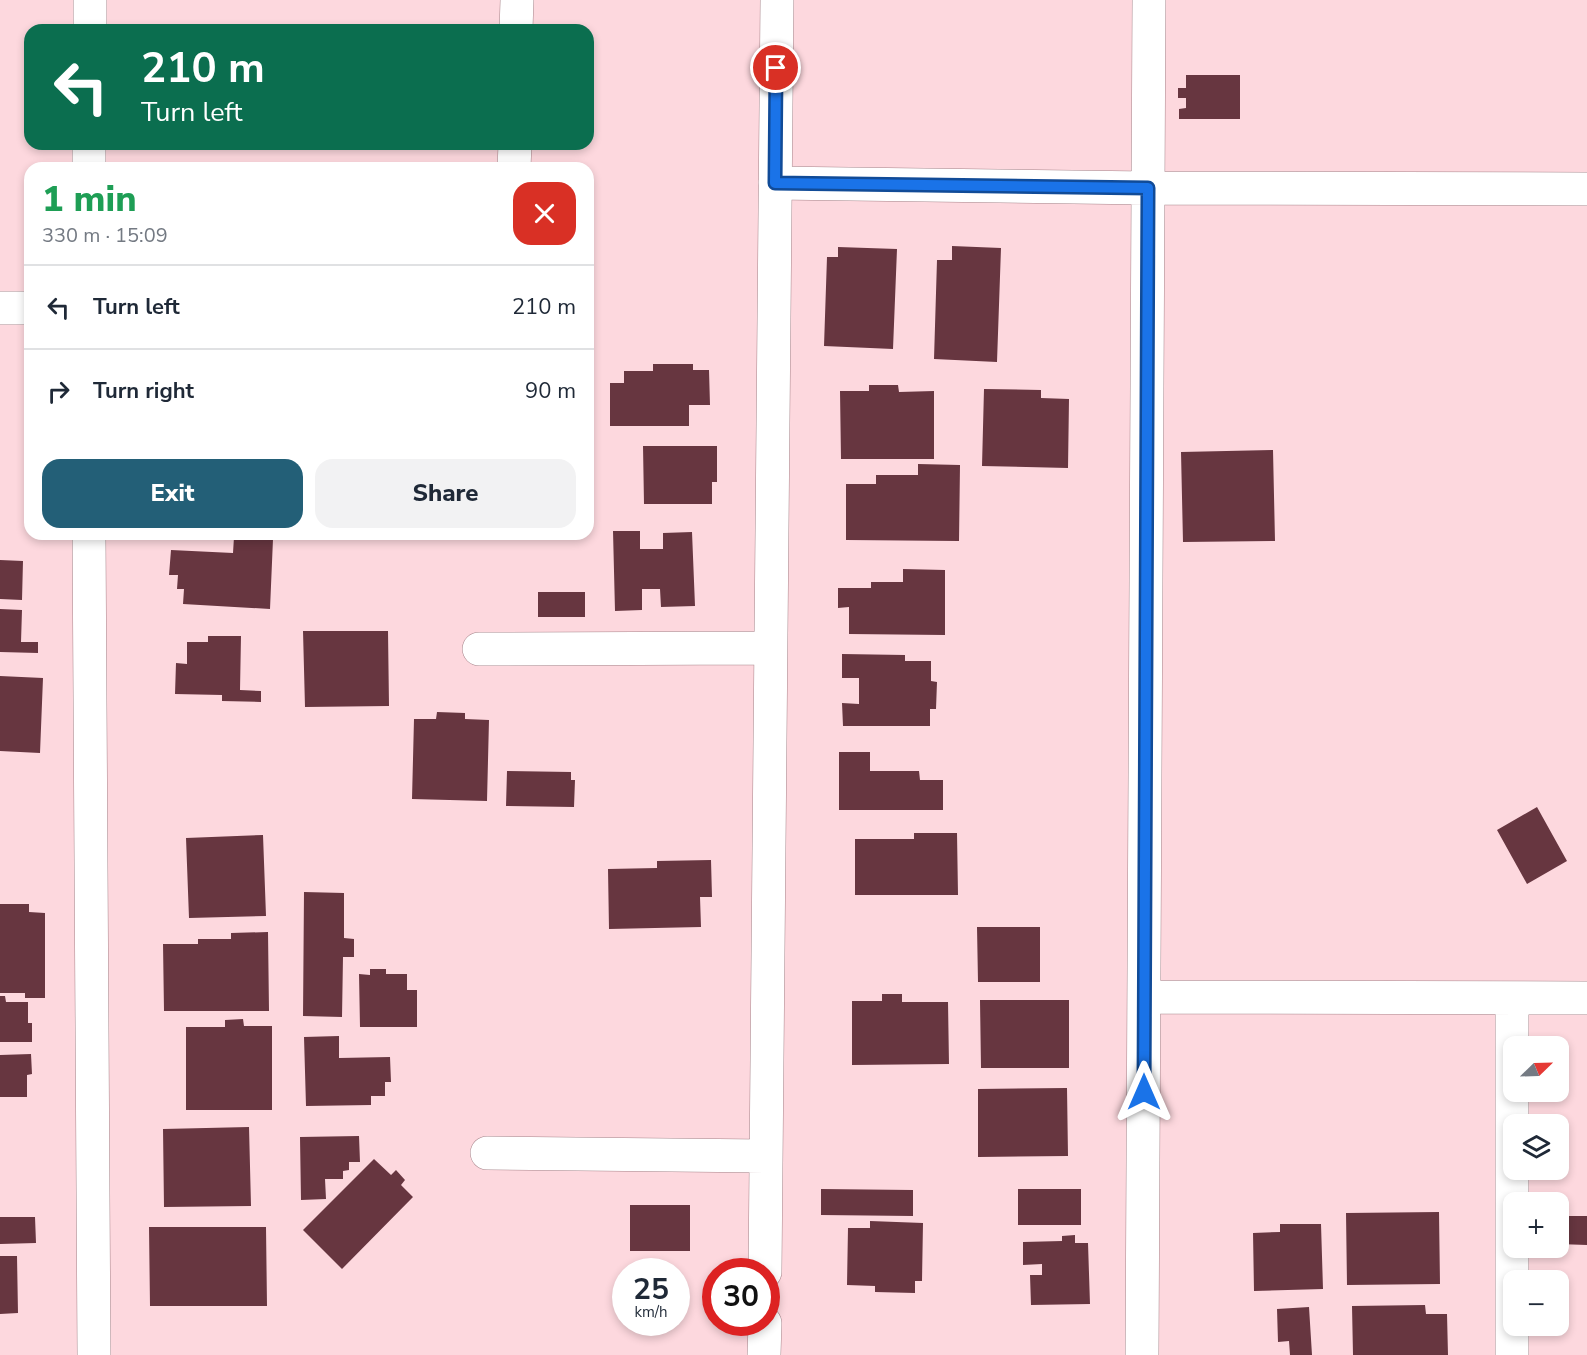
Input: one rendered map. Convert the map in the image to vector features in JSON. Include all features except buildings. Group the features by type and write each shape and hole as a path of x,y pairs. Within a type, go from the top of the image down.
{"street":[{"path":"90,0 90,24"},
{"path":"516,24 517,0"},
{"path":"765,1258 777,0"},
{"path":"1142,1355 1149,0"},
{"path":"775,183 1148,188 1587,189"},
{"path":"0,308 24,308"},
{"path":"89,540 94,1355"},
{"path":"478,649 771,648"},
{"path":"1144,997 1587,998"},
{"path":"1512,998 1512,1355"},
{"path":"487,1153 766,1156"},
{"path":"764,1355 765,1336"}],"route":[{"path":"776,68 775,183 1148,188 1144,1092"}]}
